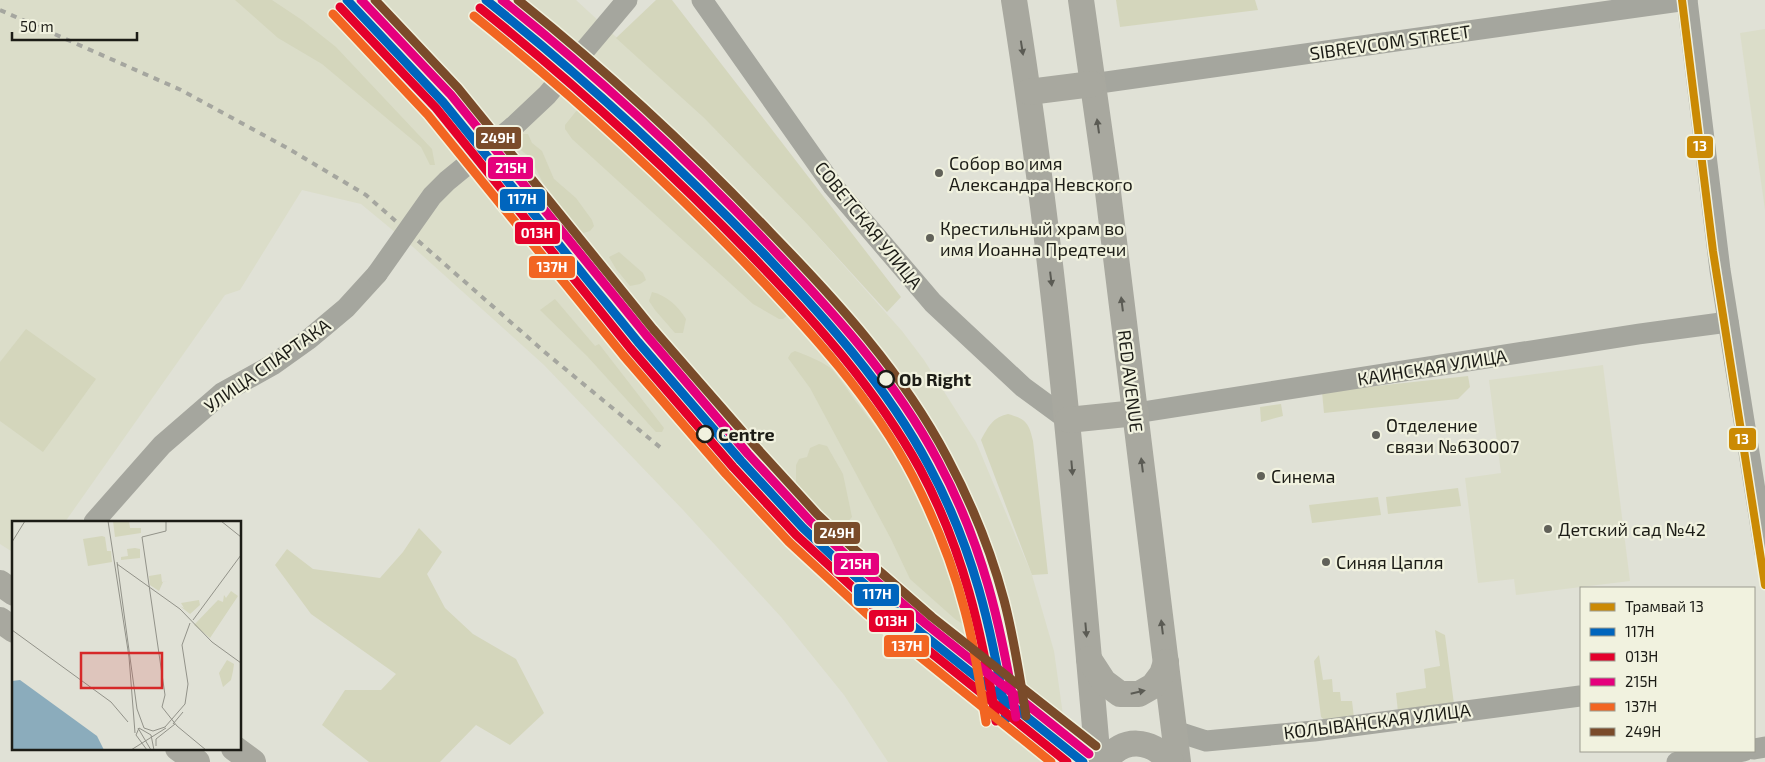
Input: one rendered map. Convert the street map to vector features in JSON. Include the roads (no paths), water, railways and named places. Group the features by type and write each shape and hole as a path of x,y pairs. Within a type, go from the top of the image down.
{"main road":[{"path":"1014,0 1028,92 1068,420 1098,762"},
{"name":"RED AVENUE","path":"1081,0 1107,184 1178,762"},
{"path":"1028,92 1092,84"},
{"path":"1068,420 1136,413"},
{"path":"0,583 12,592"},
{"path":"1089,658 1104,682 1120,694 1139,694 1153,686 1162,674 1166,662"},
{"path":"1104,762 1111,753 1128,744 1146,744 1164,754 1171,762"},
{"path":"181,750 197,762"},
{"path":"237,750 253,762"}],"street":[{"name":"УЛИЦА СПАРТАКА","path":"95,521 162,445 222,393 274,364 310,338 346,308 377,274 432,196 447,181 513,127 547,95 627,0"},
{"name":"СОВЕТСКАЯ УЛИЦА","path":"702,0 833,186 933,303 1023,386 1068,420"},
{"name":"SIBREVCOM STREET","path":"1092,84 1687,0"},
{"path":"1687,0 1728,322 1765,553"},
{"name":"КАИНСКАЯ УЛИЦА","path":"1136,413 1728,322"},
{"name":"КОЛЫВАНСКАЯ УЛИЦА","path":"1175,731 1206,741 1314,731 1580,696"},
{"path":"1677,762 1738,752"}],"railway":[{"path":"0,10 181,90 289,149 366,195 547,354 661,448"}],"tram line":[{"name":"13","path":"1682,0 1713,251 1765,585"}],"place":[{"name":"Собор во имя Александра Невского","path":"939,173"},
{"name":"Крестильный храм во имя Иоанна Предтечи","path":"930,238"},
{"name":"Ob Right","path":"886,379"},
{"name":"Centre","path":"705,434"},
{"name":"Отделение связи №630007","path":"1376,435"},
{"name":"Синема","path":"1261,476"},
{"name":"Детский сад №42","path":"1548,529"},
{"name":"Синяя Цапля","path":"1326,562"}]}
